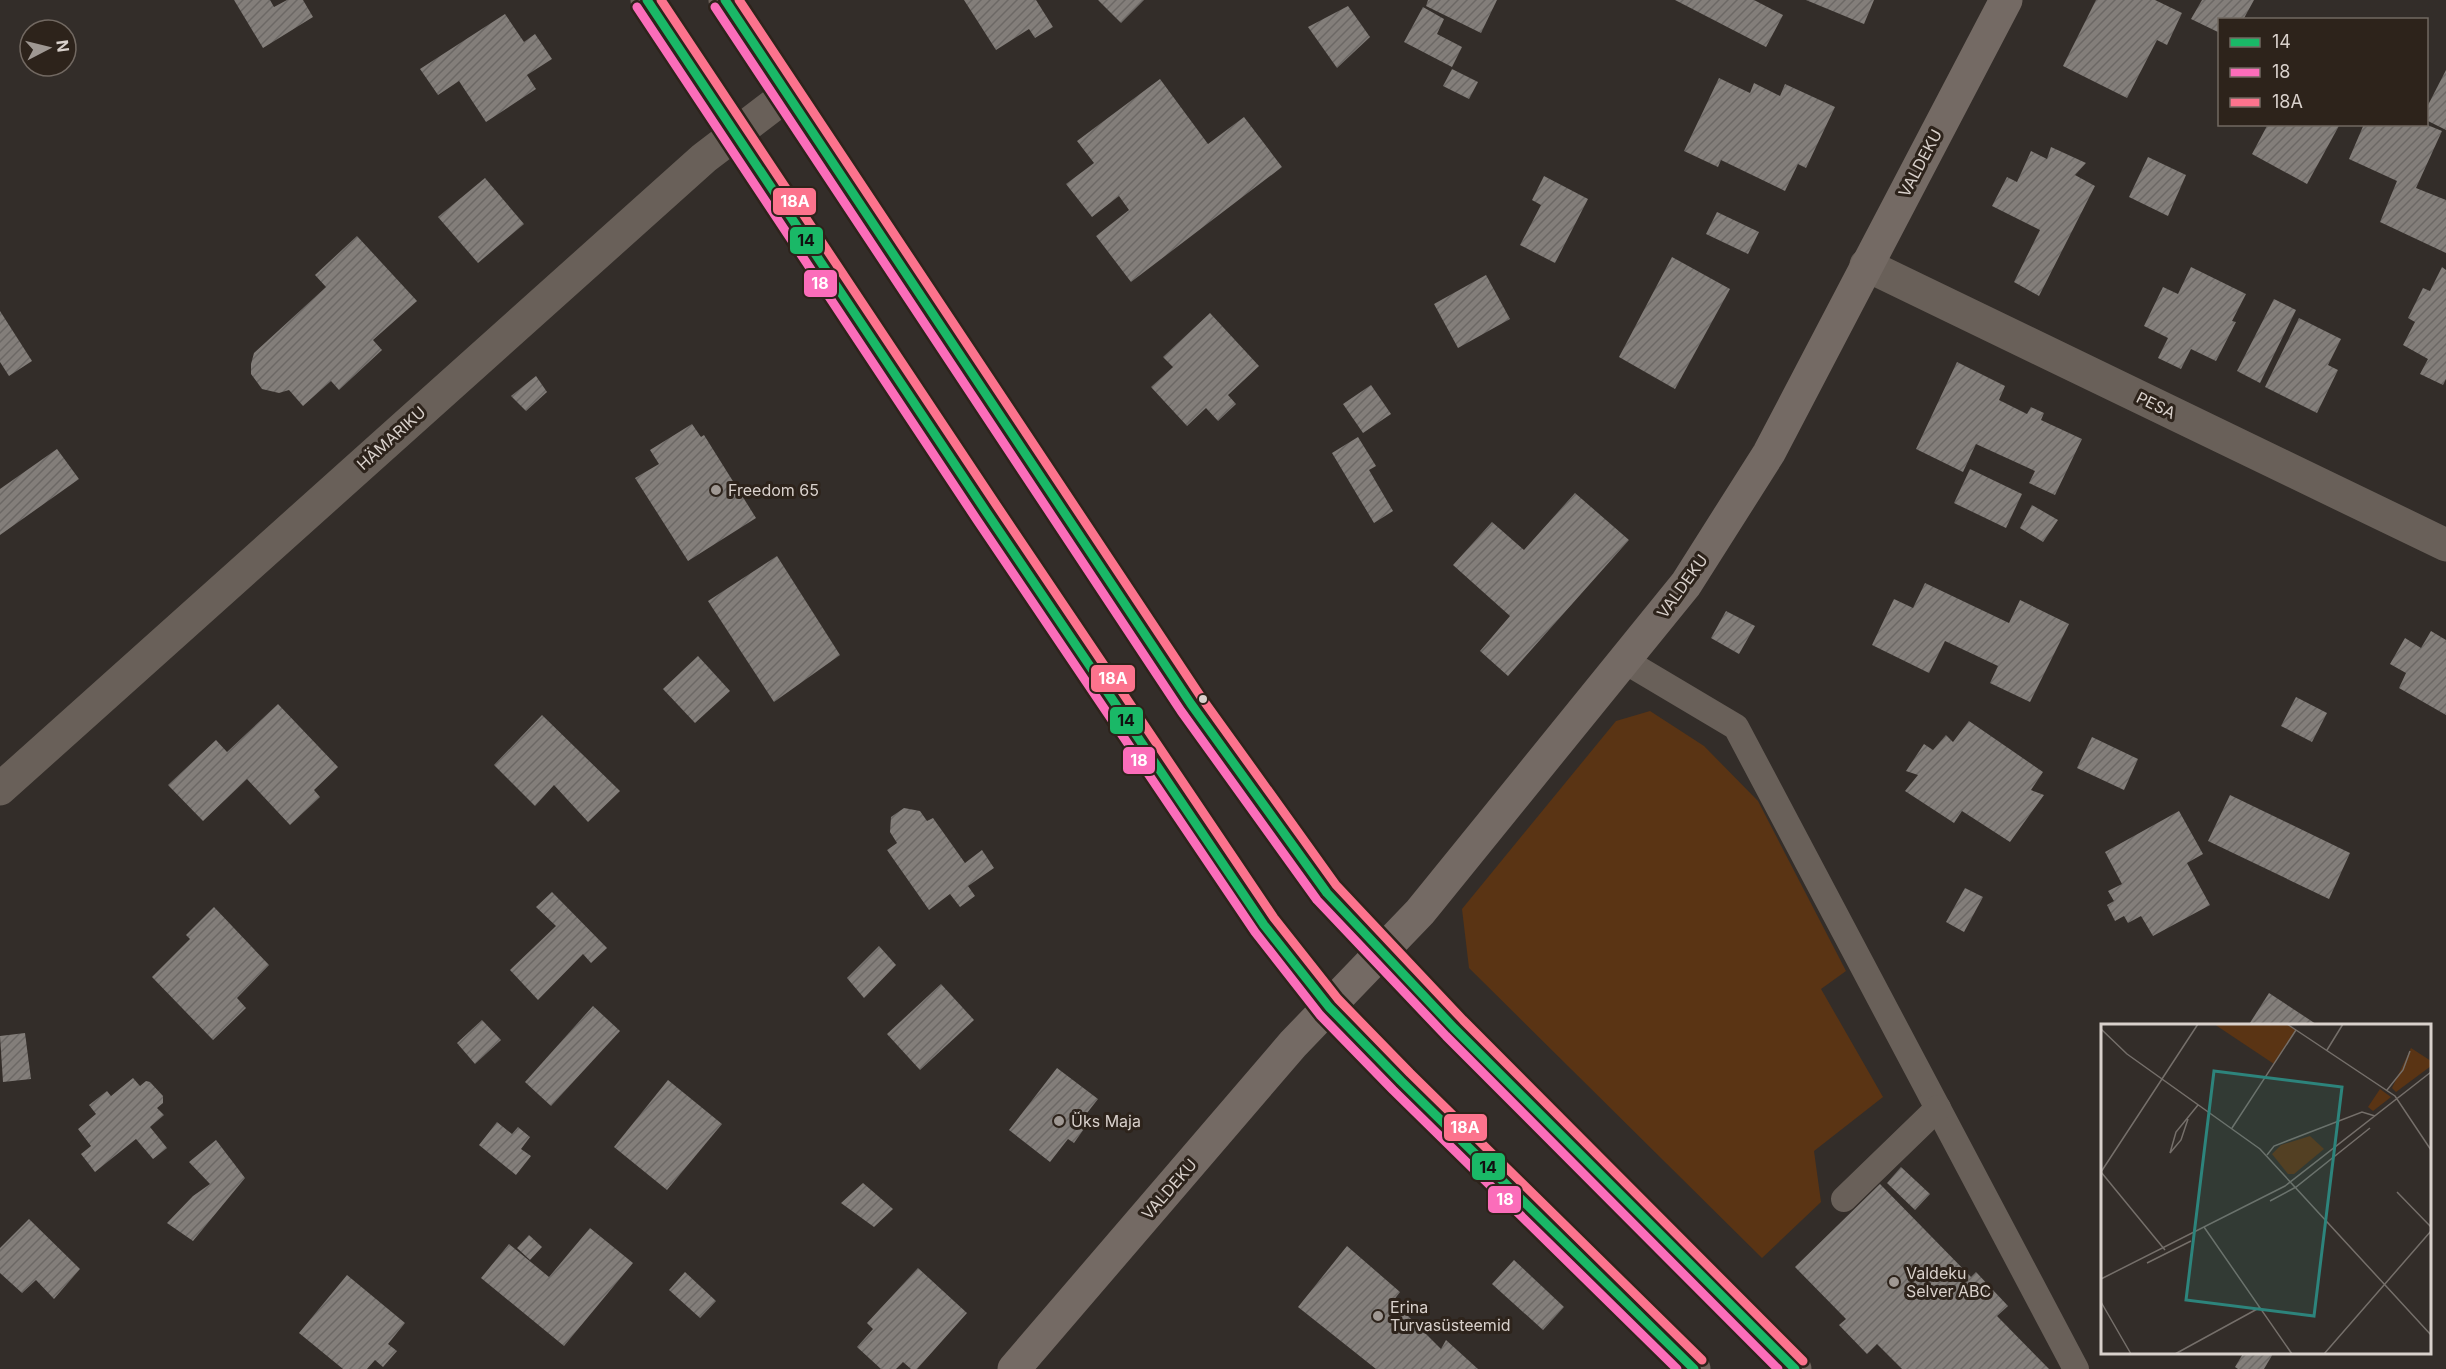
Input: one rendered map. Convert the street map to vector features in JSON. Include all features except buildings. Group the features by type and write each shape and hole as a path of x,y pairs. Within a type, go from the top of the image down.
{"highway":[{"path":"646,0 1264,925 1329,1007 1401,1082 1694,1369"},
{"path":"726,0 1191,704 1327,893 1382,954 1795,1369"}],"street":[{"name":"VALDEKU","path":"1014,1369 1293,1044 1420,912 1686,584 1769,453 2006,0"},
{"name":"HÄMARIKU","path":"4,776 734,134 788,94"},
{"name":"PESA","path":"1866,265 2446,545"}],"lane":[{"path":"1625,661 1736,726 2076,1369"},
{"path":"1844,1199 1938,1108"}],"shaded area":[{"path":"1650,711 1704,746 1758,801 1846,971 1821,989 1883,1097 1814,1151 1821,1202 1762,1258 1469,968 1462,909 1616,721"}],"transit line":[{"name":"14","path":"647,0 987,513 1264,925 1329,1007 1401,1081 1694,1369"},
{"name":"18A","path":"661,0 1274,918 1338,999 1410,1073 1702,1360"},
{"name":"14","path":"725,0 1191,704 1327,893 1454,1028 1795,1369"},
{"name":"18A","path":"739,0 1201,697 1336,885 1463,1020 1803,1361"},
{"name":"18","path":"637,7 977,520 1255,932 1320,1015 1393,1090 1677,1369"},
{"name":"18","path":"715,7 1181,711 1317,900 1446,1036 1778,1369"}],"place":[{"name":"Freedom 65","path":"716,490"},
{"name":"Üks Maja","path":"1059,1121"},
{"name":"Valdeku Selver ABC","path":"1894,1282"},
{"name":"Erina Turvasüsteemid","path":"1378,1316"}]}
